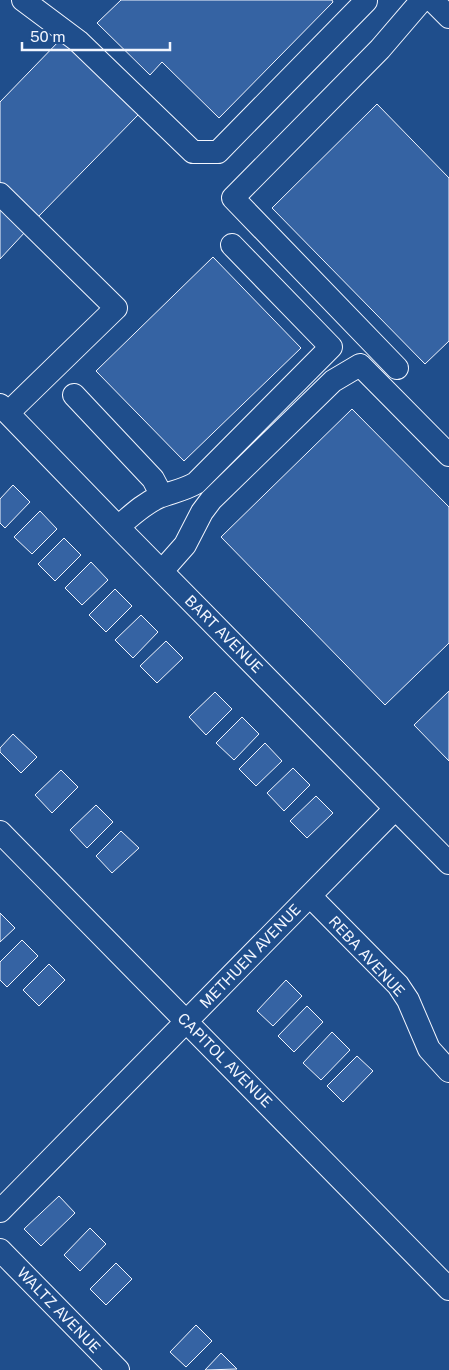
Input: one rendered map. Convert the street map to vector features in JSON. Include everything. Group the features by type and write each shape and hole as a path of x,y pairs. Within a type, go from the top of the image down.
{"street":[{"path":"23,0 78,41 193,152 218,152 366,0"},
{"path":"397,368 233,198 380,49 422,0"},
{"path":"432,0 449,17"},
{"path":"0,194 116,308 4,409"},
{"path":"118,527 147,503 188,488 196,483 331,348 232,245"},
{"path":"162,571 185,545 202,512 211,500 333,382 360,365 449,455"},
{"path":"74,395 153,479 162,496"},
{"name":"BART AVENUE","path":"4,409 449,863"},
{"name":"METHUEN AVENUE","path":"0,1211 396,809"},
{"name":"CAPITOL AVENUE","path":"0,832 449,1289"},
{"name":"REBA AVENUE","path":"310,896 398,985 408,1000 429,1049 449,1071"},
{"name":"WALTZ AVENUE","path":"0,1250 118,1370"}],"building":[{"path":"121,0 332,0 333,2 219,118 162,62 150,75 97,23"},
{"path":"61,39 138,115 37,218 0,182 0,102"},
{"path":"377,104 449,178 449,341 425,364 272,208"},
{"path":"0,206 26,231 0,259"},
{"path":"213,257 301,348 184,461 96,371"},
{"path":"352,409 449,507 449,643 385,705 221,537"},
{"path":"13,485 30,502 5,528 0,523 0,499"},
{"path":"40,511 57,529 32,554 14,537"},
{"path":"64,538 81,555 55,581 38,564"},
{"path":"91,562 108,580 82,605 65,588"},
{"path":"115,589 132,606 106,632 89,615"},
{"path":"141,615 158,632 133,658 115,640"},
{"path":"166,641 183,658 157,683 140,666"},
{"path":"449,691 449,761 414,725"},
{"path":"215,692 232,709 206,735 189,717"},
{"path":"242,717 259,734 234,760 216,743"},
{"path":"13,734 37,757 21,773 0,752 0,748"},
{"path":"265,743 282,761 256,786 239,769"},
{"path":"293,768 310,785 284,811 267,793"},
{"path":"61,770 78,787 52,813 35,795"},
{"path":"316,796 333,813 307,838 290,821"},
{"path":"96,805 113,822 87,848 70,830"},
{"path":"121,831 139,848 112,873 96,856"},
{"path":"0,913 15,928 0,942"},
{"path":"22,940 38,956 7,987 0,980 0,962"},
{"path":"49,964 65,980 39,1006 23,990"},
{"path":"286,980 302,996 273,1026 257,1011"},
{"path":"307,1006 323,1022 294,1052 278,1036"},
{"path":"332,1032 350,1050 321,1080 303,1063"},
{"path":"357,1056 373,1071 343,1102 327,1086"},
{"path":"59,1196 75,1213 41,1246 24,1229"},
{"path":"90,1228 106,1244 80,1271 64,1255"},
{"path":"116,1263 132,1279 106,1305 90,1289"},
{"path":"196,1325 212,1341 186,1367 170,1352"},
{"path":"221,1353 237,1369 205,1370"}]}
